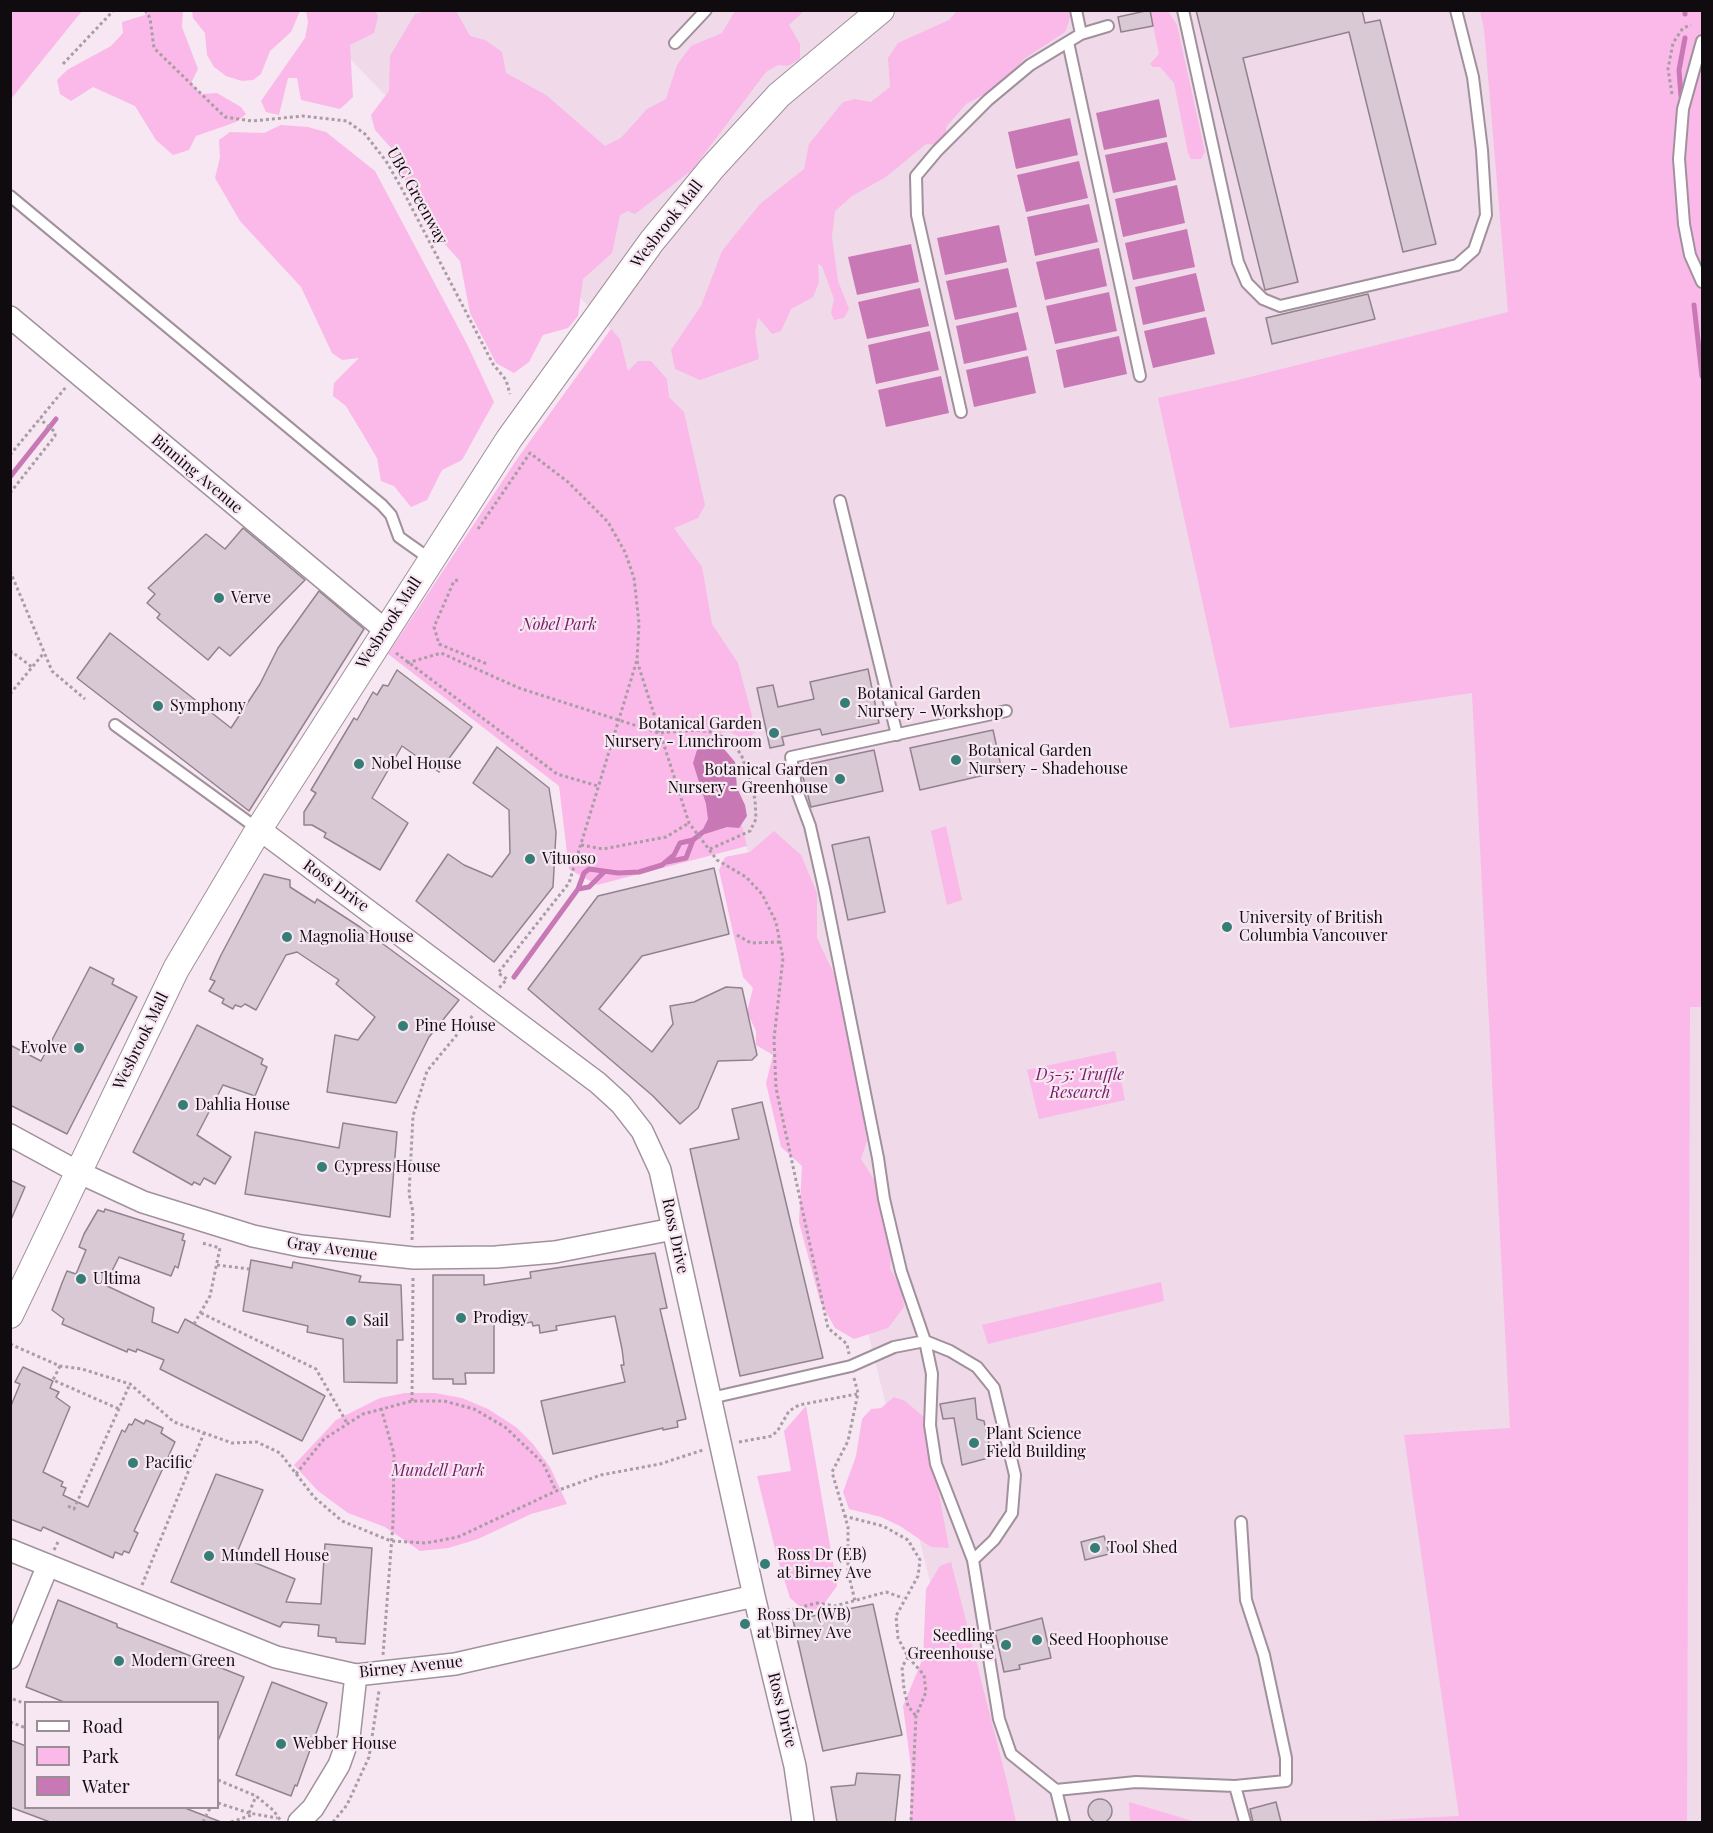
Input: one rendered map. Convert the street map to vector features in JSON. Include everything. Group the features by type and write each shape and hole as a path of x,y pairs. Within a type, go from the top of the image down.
{"street":[{"name":"Wesbrook Mall","path":"10,1315 176,969 259,829 430,559 557,370 652,241 712,168 779,95 881,11"},
{"name":"Binning Avenue","path":"10,317 381,636"},
{"name":"Ross Drive","path":"259,829 489,1000 621,1104 642,1131 660,1170 754,1596 795,1766 803,1822"},
{"name":"Gray Avenue","path":"10,1136 78,1172 143,1202 253,1236 346,1253 414,1258 496,1257 555,1252 673,1229"},
{"name":"Birney Avenue","path":"10,1550 276,1657 356,1675 455,1664 754,1596"},
{"path":"10,1658 48,1565"},
{"path":"298,1822 313,1808 339,1765 349,1737 356,1675"}],"lane":[{"path":"675,43 706,10"},
{"path":"1076,10 1081,34"},
{"path":"1183,10 1238,262 1247,283 1263,298 1280,306 1457,265 1474,250 1486,215 1482,150 1473,77 1456,10"},
{"path":"961,412 917,215 916,176 937,151 988,100 1030,65 1081,34 1108,26"},
{"path":"1702,41 1683,109 1679,159 1684,224 1690,255 1702,282"},
{"path":"1068,42 1140,376"},
{"path":"10,196 382,505 391,515 399,537 430,559"},
{"path":"840,501 897,735"},
{"path":"1006,711 791,757 797,791 810,826 824,888 878,1158 884,1199 901,1271 925,1341 932,1374 930,1425 936,1464 973,1560 999,1719 1011,1754 1056,1790 1064,1822"},
{"path":"115,725 259,829"},
{"path":"711,1398 851,1366 894,1347 925,1341 950,1351 977,1367 994,1388 1015,1475 1012,1513 994,1540 973,1560"},
{"path":"1056,1790 1136,1782 1235,1786 1286,1780 1286,1758 1264,1655 1246,1600 1241,1522"},
{"path":"1235,1786 1245,1822"}],"path":[{"path":"63,64 114,10"},
{"name":"UBC Greenway","path":"145,10 150,18 154,48 225,117 252,121 303,116 347,121 365,134 386,161 402,189 493,364 506,380 510,394"},
{"path":"1683,109 1673,99 1668,69 1673,43 1683,28 1691,25"},
{"path":"10,455 71,382"},
{"path":"10,493 55,436 55,432 40,419"},
{"path":"412,1401 414,1258 413,1212 409,1194 413,1116 427,1071 470,1017 507,979 498,973 569,883 636,660 638,602 634,578 625,552 608,522 589,501 554,470 530,453"},
{"path":"10,571 52,671 85,699"},
{"path":"441,652 434,627 454,581 458,580"},
{"path":"381,636 407,663 558,774 598,786"},
{"path":"439,644 487,664"},
{"path":"10,654 12,652 33,668"},
{"path":"407,663 441,652 510,685 659,733 696,729 726,738 741,754 751,783 756,819 750,831 708,850"},
{"path":"10,694 44,654"},
{"path":"636,660 689,823 717,860 746,877 762,894 776,922 783,958 774,1039 776,1088 828,1328 847,1344 858,1394 849,1441 832,1472 848,1527 848,1572 855,1601"},
{"path":"581,845 603,849 666,837 689,823"},
{"path":"737,935 752,943 780,942"},
{"path":"194,1324 210,1296 220,1248 202,1243"},
{"path":"217,1265 249,1269"},
{"path":"201,1313 316,1369 347,1423"},
{"path":"10,1344 60,1366 81,1369 130,1384 174,1422 232,1443 257,1442 280,1453 314,1497 342,1521 391,1541 426,1543 458,1537 506,1517 555,1491 601,1475 660,1464 689,1453 772,1436 789,1411 799,1405 858,1394"},
{"path":"60,1366 53,1380 119,1409"},
{"path":"68,1506 74,1509 130,1384"},
{"path":"296,1474 324,1439 363,1414 412,1401 444,1401 474,1409 505,1427 543,1463 555,1491"},
{"path":"381,1408 394,1454 391,1541 381,1673"},
{"path":"136,1600 204,1433"},
{"path":"844,1516 883,1526 908,1540 920,1560 918,1576 903,1598 896,1616 898,1638 908,1657 924,1675 926,1692 916,1716 911,1822"},
{"path":"781,1612 817,1603 835,1606 886,1592 903,1598"},
{"path":"908,1657 902,1667 904,1689 908,1707 916,1716"},
{"path":"13,1699 24,1703"},
{"path":"219,1780 256,1796 273,1810 282,1822"},
{"path":"249,1814 256,1796"},
{"path":"219,1803 249,1814 278,1818"},
{"path":"231,1822 256,1814"}],"shaded area":[{"name":"University of British Columbia Vancouver","path":"304,11 1648,11 1691,1007 1702,1007 1702,1822 990,1822 620,339"}],"green space":[{"path":"192,10 300,11 291,32 270,51 261,74 253,80 242,81 226,76 214,67 207,55 205,33 193,18"},
{"path":"10,11 82,11 11,99 10,99"},
{"path":"145,11 183,11 182,27 198,69 191,83 201,94 217,93 241,107 246,114 236,122 196,136 189,150 173,155 156,140 135,106 93,87 71,101 60,94 57,80 67,70 111,46 123,33 122,22 145,15"},
{"path":"306,11 375,11 378,16 374,33 350,45 353,97 340,109 301,100 297,78 288,78 279,115 266,112 261,101 305,38 308,22"},
{"path":"426,11 456,11 470,36 485,40 502,52 506,73 546,95 605,146 621,138 647,109 666,99 677,65 691,46 722,33 735,11 804,11 789,25 800,44 800,59 788,66 778,65 766,72 692,170 635,214 628,211 620,215 612,253 583,279 578,316 568,328 543,335 529,362 514,373 496,363 470,313 460,261 422,219 392,149 375,130 371,115 389,91 390,56 415,14"},
{"path":"957,11 1069,11 1070,18 1065,32 1024,59 1002,85 966,104 946,127 946,140 939,145 926,144 886,177 852,196 835,211 832,237 838,281 849,309 844,318 834,320 831,313 834,299 822,266 818,264 819,282 813,297 791,309 781,331 772,334 758,317 755,332 759,359 700,380 675,369 671,350 701,306 722,251 760,204 804,169 809,144 843,102 855,99 871,102 890,87 888,58 898,43 949,20"},
{"path":"1150,11 1168,11 1177,25 1205,152 1201,159 1191,159 1188,153 1174,83 1160,67 1153,67 1150,64 1159,54"},
{"path":"1480,11 1702,11 1702,1007 1690,1007 1687,1822 1341,1822 1459,1816 1404,1435 1510,1428 1472,693 1230,728 1158,398 1508,312 1484,29"},
{"path":"281,125 308,127 326,132 375,171 467,344 494,402 462,460 442,470 427,500 411,507 394,486 381,481 377,458 346,406 333,396 334,383 359,358 342,360 332,353 301,287 240,221 215,178 220,157 219,140 230,132 264,133"},
{"name":"Nobel Park","path":"611,329 620,339 628,371 638,361 651,361 667,379 669,397 684,412 705,505 698,518 674,528 702,567 712,624 738,663 756,731 747,740 727,731 719,734 747,846 597,885 569,869 559,786 388,654 517,459"},
{"path":"946,826 962,900 947,905 931,831"},
{"path":"774,831 801,855 817,893 817,938 835,976 867,1141 861,1159 878,1186 882,1216 892,1243 890,1269 901,1287 904,1307 888,1328 854,1339 835,1328 820,1301 799,1222 802,1166 781,1147 766,1083 773,1055 756,1045 756,1031 747,1012 753,988 743,977 719,870 725,857 750,852"},
{"name":"D5-5: Truffle Research","path":"1115,1051 1125,1100 1039,1119 1027,1070"},
{"path":"1161,1282 1164,1301 988,1344 982,1325"},
{"name":"Mundell Park","path":"405,1393 435,1393 462,1398 488,1409 516,1427 533,1444 550,1467 567,1504 531,1514 478,1539 448,1548 420,1551 385,1527 348,1513 318,1491 294,1465 336,1420 380,1398"},
{"path":"894,1397 905,1401 925,1418 949,1548 931,1547 900,1526 881,1517 849,1509 843,1492 856,1456 862,1419 871,1409 881,1408"},
{"path":"806,1406 837,1586 821,1608 806,1612 790,1598 777,1557 757,1476 791,1471 784,1431"},
{"path":"951,1562 1016,1822 910,1822 911,1768 903,1706 923,1658 926,1589 940,1566"},
{"path":"1129,1802 1196,1822 1130,1822"}],"water":[{"path":"1159,99 1167,137 1104,150 1096,113"},
{"path":"1070,118 1078,155 1016,169 1008,132"},
{"path":"1167,142 1176,180 1113,193 1105,155"},
{"path":"1079,161 1088,198 1026,212 1017,175"},
{"path":"1177,185 1185,223 1123,237 1115,199"},
{"path":"1089,204 1098,242 1035,256 1027,217"},
{"path":"999,225 1007,262 945,275 937,238"},
{"path":"1187,229 1195,267 1133,280 1125,243"},
{"path":"911,244 919,282 857,295 848,257"},
{"path":"1099,248 1107,286 1045,300 1036,262"},
{"path":"1008,268 1017,307 955,320 946,281"},
{"path":"1196,273 1205,311 1143,325 1135,287"},
{"path":"920,288 929,326 867,339 858,302"},
{"path":"1109,292 1117,331 1055,344 1046,306"},
{"path":"1018,312 1027,350 964,364 956,326"},
{"path":"1206,317 1215,354 1153,368 1144,331"},
{"path":"930,331 939,370 876,384 868,345"},
{"path":"1119,336 1127,374 1064,388 1056,350"},
{"path":"1028,356 1036,393 974,407 966,370"},
{"path":"941,376 949,413 886,427 878,390"},
{"path":"704,745 724,749 735,762 737,788 745,805 747,816 739,828 727,827 705,834 702,831 708,819 706,804 693,763 697,750"}],"building":[{"path":"1150,10 1153,26 1121,32 1118,17"},
{"path":"1196,10 1362,10 1365,23 1380,20 1436,244 1403,252 1349,32 1243,58 1298,282 1265,290"},
{"path":"1368,294 1375,319 1272,344 1266,318"},
{"name":"Verve","path":"243,528 305,580 230,656 219,647 208,660 157,618 160,614 147,603 155,594 148,588 206,534 225,549"},
{"name":"Symphony","path":"319,591 364,629 249,811 77,678 110,633 231,728 260,684 278,648"},
{"name":"Botanical Garden Nursery - Workshop","path":"868,669 879,723 822,735 820,729 782,737 784,745 770,748 757,688 773,685 778,707 814,699 810,682"},
{"name":"Nobel House","path":"397,670 472,727 439,772 402,746 372,798 408,823 380,870 324,837 326,833 312,825 304,825 304,812 316,793 311,790 354,718 357,720 373,692 377,695 383,685 388,686"},
{"name":"Botanical Garden Nursery - Shadehouse","path":"993,730 1002,771 920,790 910,748"},
{"name":"Vituoso","path":"497,747 549,788 556,832 553,887 494,962 416,901 448,854 464,865 492,877 510,853 509,810 473,783"},
{"name":"Botanical Garden Nursery - Greenhouse","path":"874,750 883,791 811,807 800,766"},
{"path":"869,837 885,912 848,920 832,845"},
{"path":"714,868 729,934 642,956 599,1009 652,1052 673,1024 670,1006 694,1002 726,987 742,988 757,1055 752,1060 718,1061 698,1108 680,1124 653,1096 528,989 598,896"},
{"path":"264,874 290,880 290,887 315,903 317,899 360,927 459,1000 429,1037 396,1103 327,1092 335,1035 358,1040 375,1017 336,984 339,980 297,952 286,955 256,1010 245,1004 241,1007 235,1005 233,1009 222,1003 224,999 209,991 215,981 210,979 221,955"},
{"name":"Evolve","path":"90,967 114,979 112,984 137,997 67,1134 10,1105 10,1045 41,1061"},
{"name":"Dahlia House","path":"197,1025 263,1059 261,1064 267,1067 255,1096 223,1085 197,1135 231,1157 215,1184 204,1178 200,1185 194,1182 192,1185 133,1152"},
{"path":"762,1102 823,1358 740,1376 690,1149 739,1139 732,1109"},
{"name":"Cypress House","path":"343,1123 397,1132 390,1217 245,1194 255,1132 339,1148"},
{"path":"10,1180 25,1187 10,1222"},
{"path":"105,1209 184,1234 182,1240 185,1241 178,1268 175,1266 171,1276 119,1257 105,1285 154,1308 152,1322 178,1333 185,1319 325,1396 302,1441 160,1369 164,1360 137,1349 136,1352 128,1349 127,1352 62,1324 64,1319 52,1310 62,1283 67,1271 76,1274 86,1250 79,1247 84,1234 98,1210 104,1212"},
{"path":"655,1253 667,1308 660,1309 686,1419 677,1421 678,1427 663,1430 663,1428 553,1454 541,1401 625,1382 621,1365 624,1365 622,1349 615,1316 556,1326 557,1330 540,1333 539,1325 533,1326 532,1322 521,1324 520,1318 494,1318 494,1373 465,1373 466,1384 453,1384 453,1379 433,1379 433,1275 484,1275 484,1285 531,1278 530,1272"},
{"name":"Sail","path":"251,1260 292,1268 293,1262 361,1276 359,1282 401,1285 403,1340 397,1340 397,1383 344,1382 343,1339 307,1332 308,1326 243,1311"},
{"name":"Pacific","path":"23,1367 53,1381 50,1388 59,1392 56,1397 70,1407 43,1472 63,1482 61,1486 66,1488 63,1495 88,1507 122,1430 125,1432 135,1419 144,1424 146,1420 163,1428 161,1433 175,1442 134,1531 138,1533 129,1553 124,1551 122,1555 115,1552 113,1558 43,1527 41,1531 10,1519 10,1408 20,1384 15,1382"},
{"path":"975,1398 977,1419 984,1421 992,1457 962,1465 954,1418 943,1419 940,1404"},
{"name":"Mundell House","path":"216,1474 263,1490 236,1555 295,1579 286,1602 321,1604 325,1544 372,1548 365,1644 336,1642 336,1638 318,1636 319,1625 283,1622 280,1627 171,1582"},
{"name":"Tool Shed","path":"1104,1536 1109,1554 1085,1560 1081,1542"},
{"name":"Modern Green","path":"58,1600 117,1624 117,1627 244,1677 219,1739 219,1701 61,1701 26,1687"},
{"path":"873,1604 902,1735 823,1751 793,1620"},
{"path":"1042,1618 1051,1658 1019,1665 1020,1669 1004,1672 995,1631"},
{"name":"Webber House","path":"272,1682 327,1703 297,1786 295,1785 291,1796 236,1775"},
{"path":"10,1740 24,1745 24,1809 188,1809 221,1822 50,1822 10,1807"},
{"path":"857,1773 900,1775 895,1822 837,1822 831,1787 855,1785"},
{"path":"1100,1799 1109,1802 1112,1811 1109,1820 1100,1823 1091,1820 1088,1811 1091,1802"},
{"path":"1276,1802 1281,1822 1253,1822 1250,1809"}],"waterway":[{"path":"1681,96 1679,70 1685,38"},
{"path":"1694,305 1702,376"},
{"path":"10,477 56,419"},
{"path":"514,977 578,889 584,873 589,869 618,873 639,872 662,865 674,855 680,843 693,840 703,832"},
{"path":"667,862 686,858 693,840"},
{"path":"578,889 589,887 604,872"}],"place":[{"name":"Verve","path":"219,598"},
{"name":"Botanical Garden Nursery - Workshop","path":"845,703"},
{"name":"Symphony","path":"158,706"},
{"name":"Botanical Garden Nursery - Lunchroom","path":"774,733"},
{"name":"Botanical Garden Nursery - Shadehouse","path":"956,760"},
{"name":"Nobel House","path":"359,764"},
{"name":"Botanical Garden Nursery - Greenhouse","path":"840,779"},
{"name":"Vituoso","path":"530,859"},
{"name":"University of British Columbia Vancouver","path":"1227,927"},
{"name":"Magnolia House","path":"287,937"},
{"name":"Pine House","path":"403,1026"},
{"name":"Evolve","path":"79,1048"},
{"name":"Dahlia House","path":"183,1105"},
{"name":"Cypress House","path":"322,1167"},
{"name":"Ultima","path":"81,1279"},
{"name":"Prodigy","path":"461,1318"},
{"name":"Sail","path":"351,1321"},
{"name":"Plant Science Field Building","path":"974,1443"},
{"name":"Pacific","path":"133,1463"},
{"name":"Tool Shed","path":"1095,1548"},
{"name":"Mundell House","path":"209,1556"},
{"name":"Ross Dr (EB) at Birney Ave","path":"765,1564"},
{"name":"Ross Dr (WB) at Birney Ave","path":"745,1624"},
{"name":"Seed Hoophouse","path":"1037,1640"},
{"name":"Seedling Greenhouse","path":"1006,1645"},
{"name":"Modern Green","path":"119,1661"},
{"name":"Webber House","path":"281,1744"}]}
